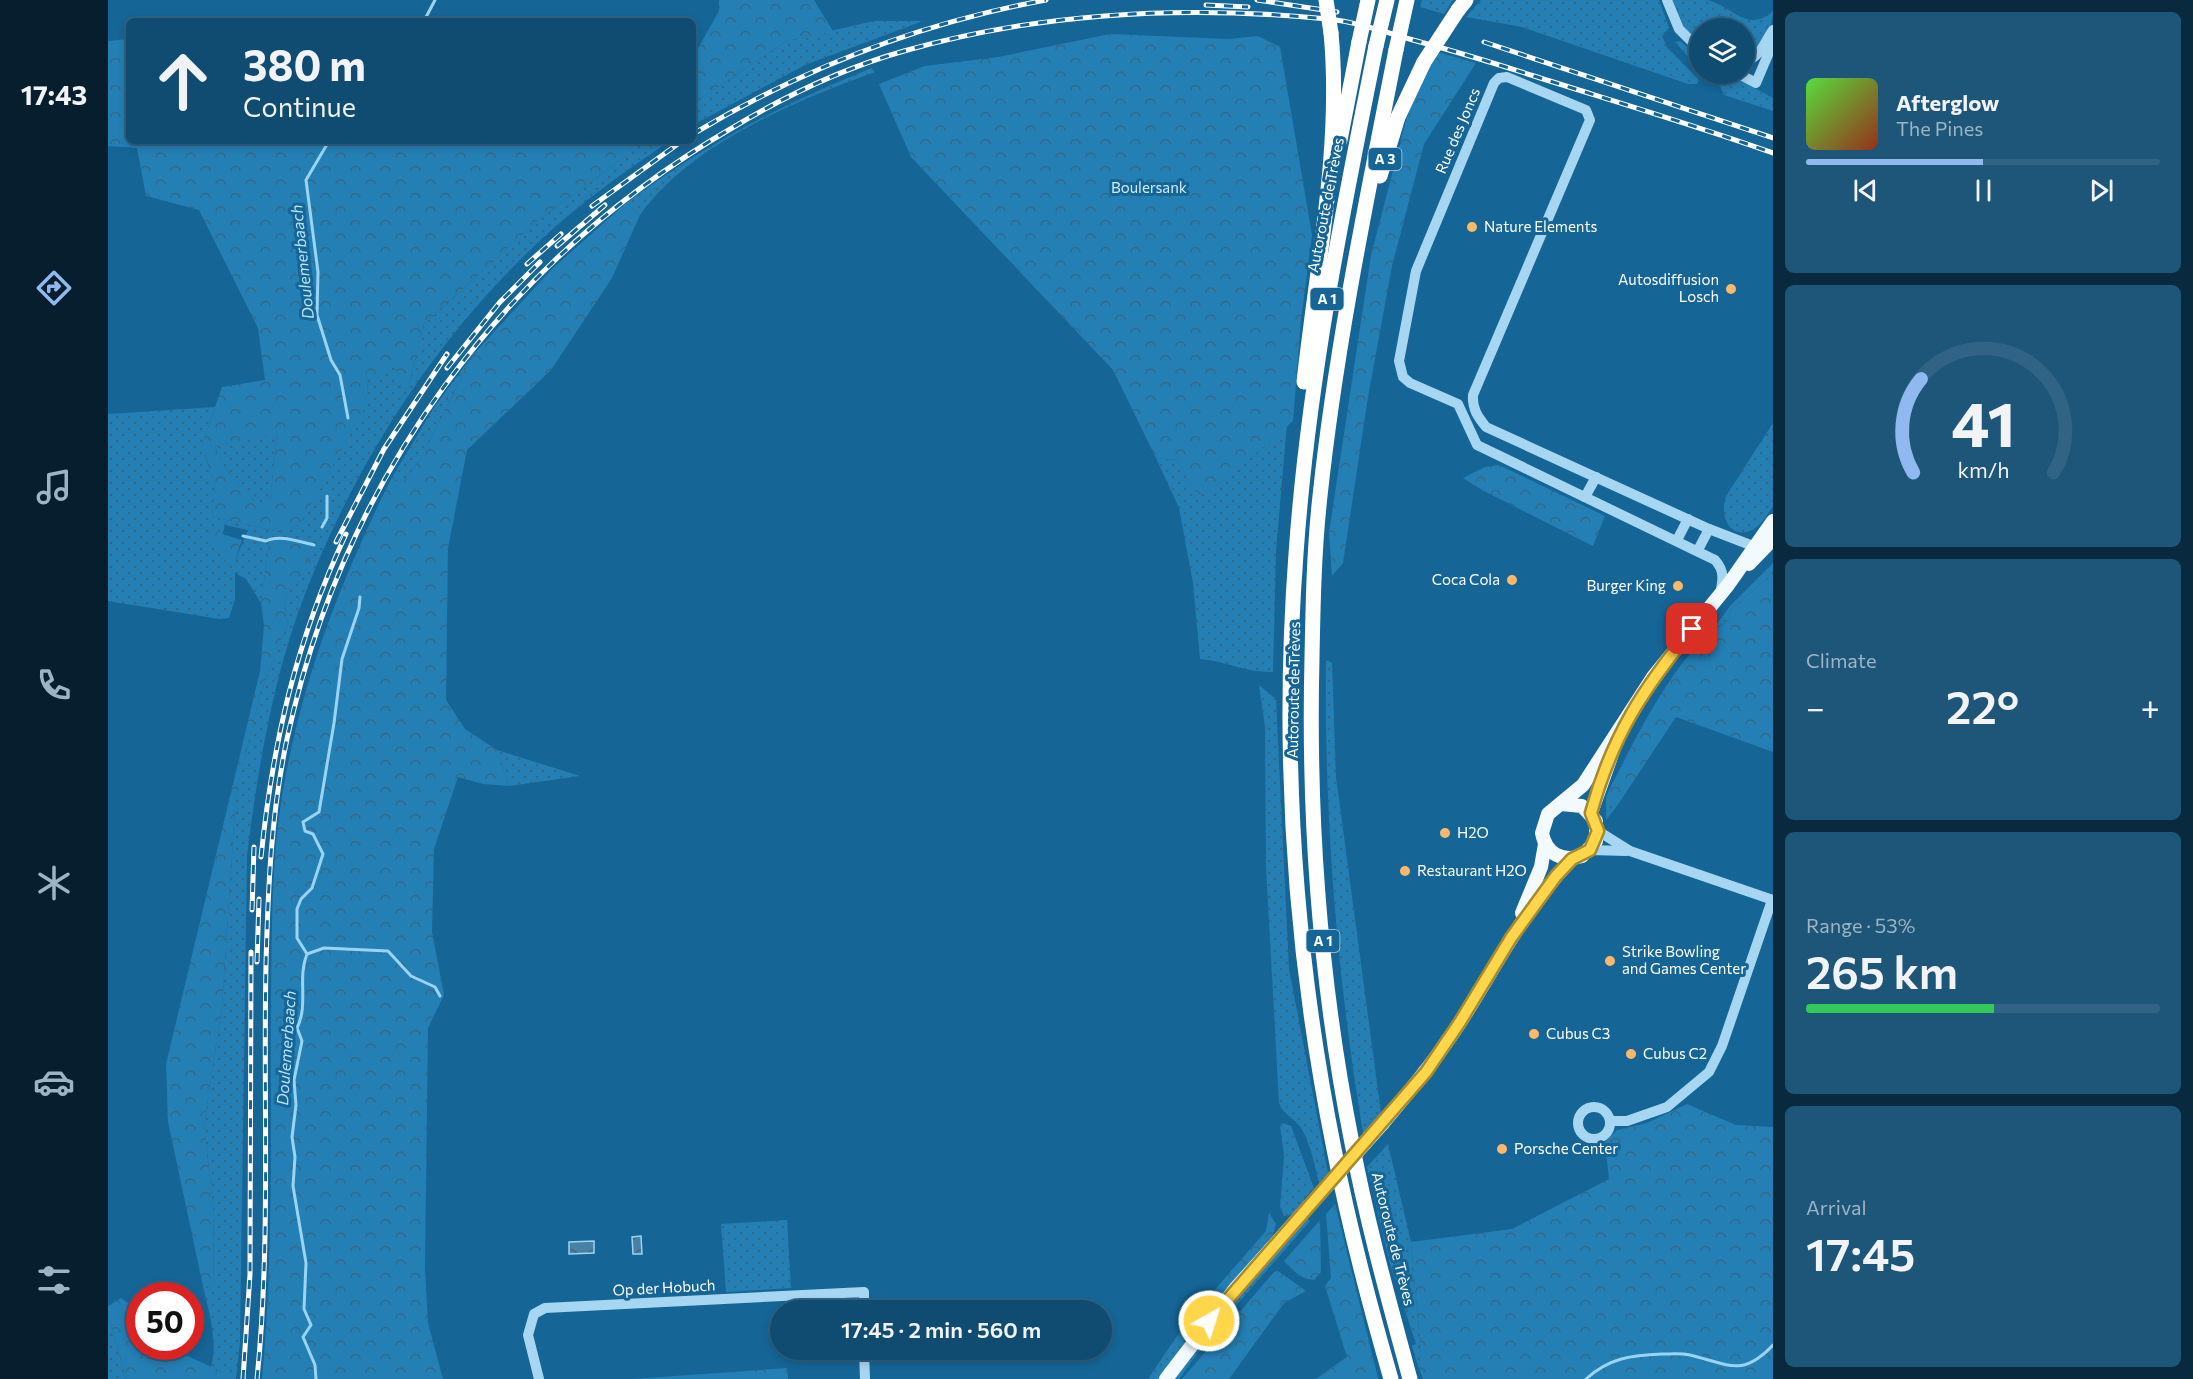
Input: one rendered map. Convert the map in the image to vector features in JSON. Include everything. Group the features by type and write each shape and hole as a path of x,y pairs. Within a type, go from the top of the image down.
{"highway":[{"name":"A 1","path":"1295,555 1295,472 1335,93 1326,0"},
{"name":"A 1","path":"1322,231 1368,0"},
{"name":"Autoroute de Trèves","path":"1387,0 1376,45 1323,322 1308,426 1295,555 1292,752 1296,858 1309,993 1333,1147 1357,1259 1390,1379"},
{"name":"Autoroute de Trèves","path":"1407,0 1355,259 1336,377 1317,523 1312,635 1312,784 1321,928 1348,1120 1376,1253 1410,1379"},
{"name":"A 3","path":"1355,259 1398,117 1424,62 1462,5"}],"main road":[{"path":"1724,590 1773,522"},
{"path":"1511,938 1541,867 1545,844 1542,833 1544,820 1553,808 1583,785 1653,677 1724,590 1773,539"},
{"path":"1591,813 1623,724"},
{"path":"1166,1379 1235,1289 1383,1123 1449,1039 1511,938 1556,876 1572,859 1590,850 1598,831 1591,813 1582,806 1561,804"},
{"path":"1545,844 1557,856 1572,859"}],"street":[{"path":"1667,0 1679,29 1689,39"},
{"path":"1755,56 1762,50 1773,30"},
{"path":"1755,82 1773,43"},
{"name":"Rue des Joncs","path":"1477,445 1458,404 1410,383 1403,377 1399,361 1416,271 1494,83 1499,78 1507,77 1586,110 1590,120 1473,395 1472,406 1486,427"},
{"path":"1724,590 1724,578 1720,566 1698,550 1477,445 1486,427 1708,529 1754,546"},
{"path":"1586,497 1596,477"},
{"path":"1677,540 1688,519"},
{"path":"1698,550 1708,529"},
{"path":"1598,831 1630,851 1773,900 1722,1046 1709,1072 1667,1107 1636,1118 1610,1121"},
{"path":"1590,850 1630,851"},
{"name":"Op der Hobuch","path":"539,1379 528,1335 534,1314 545,1308 864,1292 864,1300"},
{"path":"864,1360 864,1379"}],"green space":[{"path":"719,0 814,0 833,31 786,41 696,102 696,52 719,11"},
{"path":"1422,0 1453,0 1444,14 1420,7"},
{"path":"1481,0 1659,0 1669,28 1662,36 1667,47 1689,70 1689,84 1522,27 1466,17"},
{"path":"1673,0 1707,0 1745,18 1689,18 1689,32 1684,27"},
{"path":"1773,11 1771,24 1765,37 1756,48 1755,20"},
{"path":"874,21 923,21 805,65 696,123 696,102 786,41"},
{"name":"Boulersank","path":"1110,34 1229,39 1258,36 1280,47 1312,235 1301,320 1293,421 1225,480 1198,497 1177,460 1156,458 1113,370 911,157 879,84 925,66 998,57"},
{"path":"126,39 126,144 632,144 626,156 537,221 424,324 408,389 401,387 394,363 377,378 366,370 368,392 362,414 300,524 281,532 212,517 215,485 202,445 222,387 265,380 258,328 199,210 146,196 137,148 108,146 108,41","holes":["277,434 270,502 256,502 225,468 215,446"]},
{"path":"1680,41 1689,48 1689,58 1675,42"},
{"path":"1437,52 1476,63 1424,144 1392,266 1368,397 1343,563 1332,576 1329,533 1371,255 1408,113"},
{"path":"872,68 875,72 779,111 715,146 661,190 640,215 626,203 686,162 744,127 806,96"},
{"path":"1717,84 1747,84 1773,98 1773,111 1724,95"},
{"path":"632,144 666,144 585,202 538,243 493,288 452,336 414,388 379,442 348,497 321,555 298,613 280,672 266,733 247,856 240,1342 236,1379 226,1379 226,1374 211,1367 214,1347 204,1290 204,1286 214,1286 213,1204 204,1126 222,1007 236,794 261,691 288,623 284,603 290,583 301,581 270,538 261,603 246,579 235,573 235,599 229,618 219,619 108,601 108,414 215,407 202,445 215,485 212,517 281,532 368,392 366,369 394,362 401,387 408,389 424,324 537,221 626,156","holes":["225,525 248,530 234,563 222,536"]},
{"path":"626,203 640,215 612,278 551,370 467,450 448,548 446,700 465,729 497,750 509,786 483,784 458,777 434,849 432,932 444,995 428,1028 425,1268 428,1323 443,1379 262,1379 270,1237 272,924 278,821 300,712 324,633 355,557 391,479 403,482 421,458 472,356 552,269"},
{"path":"472,356 421,458 403,482 391,479 433,409"},
{"path":"1773,423 1773,506 1765,519 1754,529 1746,532 1733,530 1725,519 1726,496"},
{"path":"1287,424 1276,551 1273,672 1254,671 1200,659 1193,583 1179,508 1156,458 1177,460 1198,496 1222,482"},
{"path":"277,433 270,502 256,502 225,468 215,446"},
{"path":"1499,465 1605,516 1593,546 1482,490 1463,478 1485,467"},
{"path":"216,532 242,540 234,563 226,562 209,538"},
{"path":"270,538 314,545 301,581 290,584 284,603 288,623 261,691 236,794 222,1007 204,1126 213,1204 214,1287 204,1286 202,1282 168,1122 166,1064 260,671 264,626 261,603"},
{"path":"1773,563 1773,574 1732,608 1727,622 1713,629 1730,606"},
{"path":"1773,574 1773,752 1676,717 1617,806 1606,797 1645,721 1675,673 1709,634 1727,622 1732,608"},
{"path":"1326,660 1332,663 1336,777 1381,1113 1363,1133 1346,1015 1334,897 1327,779"},
{"path":"1259,685 1276,699 1289,969 1328,1173 1319,1183 1304,1134 1279,1103 1266,867 1265,727"},
{"path":"497,750 580,776 509,786"},
{"path":"1606,797 1617,806 1606,820"},
{"path":"1687,1104 1736,1125 1773,1127 1773,1379 1423,1379 1418,1366 1421,1354 1411,1242 1512,1229 1609,1179 1605,1142 1617,1130 1647,1123"},
{"path":"1283,1123 1291,1126 1314,1188 1298,1209 1291,1215 1284,1216 1280,1207 1284,1156 1280,1125"},
{"path":"1388,1144 1411,1242 1421,1354 1418,1366 1412,1346 1416,1344 1390,1264 1367,1167"},
{"path":"1335,1204 1378,1379 1316,1379 1347,1357 1325,1286 1331,1278 1326,1214"},
{"path":"1269,1213 1276,1224 1273,1235 1192,1331 1184,1325 1266,1231"},
{"path":"1307,1218 1310,1221 1212,1333 1179,1379 1174,1379 1238,1295"},
{"path":"787,1220 791,1288 726,1292 721,1224"},
{"path":"1320,1220 1321,1272 1314,1280 1301,1276 1284,1261"},
{"path":"1278,1271 1306,1291 1284,1303 1229,1379 1182,1379 1274,1272"},
{"path":"121,1298 126,1302 126,1360 196,1360 226,1374 226,1379 126,1379 108,1314 108,1306"},
{"path":"108,1314 126,1379 108,1379"},
{"path":"1181,1330 1187,1340 1159,1379 1148,1379"},
{"path":"787,1368 788,1379 632,1379"}],"water":[{"path":"641,1236 642,1254 633,1254 632,1237"},
{"path":"594,1241 594,1253 569,1254 569,1242"}],"waterway":[{"name":"Doulemerbaach","path":"426,18 435,0"},
{"name":"Doulemerbaach","path":"327,144 306,180 318,272 317,315 331,360 340,375 348,418"},
{"name":"Doulemerbaach","path":"322,527 327,518 327,496"},
{"name":"Doulemerbaach","path":"243,536 266,541 283,538 314,545"},
{"name":"Doulemerbaach","path":"316,1379 315,1365 303,1337 311,1325 304,1309 306,1263 293,1186 295,1157 292,1137 296,1105 294,1080 302,1041 297,1028 302,1010 303,972 307,954 297,938 297,909 301,899 312,888 323,854 313,834 305,831 303,822 319,812 342,659 359,608 360,597"},
{"path":"307,954 324,948 388,951 411,976 435,987 440,996"},
{"path":"1586,1379 1612,1362 1641,1355 1683,1354 1734,1366 1743,1365 1752,1362 1773,1345"}],"railway":[{"path":"696,132 777,88 864,51 953,21 1046,0"},
{"path":"1257,0 1337,12"},
{"path":"1206,5 1248,7"},
{"path":"257,1379 264,1276 265,1016 271,852 277,795 287,739 313,644 348,553 392,466 445,386 505,311 574,243 649,182 732,128 773,105 837,74 882,58 956,38 1008,28 1061,20 1167,13 1274,15 1339,20 1504,66 1773,153"},
{"path":"1484,42 1773,138"},
{"path":"592,206 678,144"},
{"path":"557,246 605,205"},
{"path":"527,264 561,234"},
{"path":"447,368 500,302 540,262"},
{"path":"336,542 384,449 447,354"},
{"path":"261,857 272,773 289,692 313,613 346,534"},
{"path":"252,910 254,847"},
{"path":"257,962 259,899"},
{"path":"243,1379 250,1274 251,952"}],"place":[{"name":"Nature Elements","path":"1472,227"},
{"name":"Autosdiffusion Losch","path":"1731,289"},
{"name":"Coca Cola","path":"1512,580"},
{"name":"Burger King","path":"1678,586"},
{"name":"H2O","path":"1445,833"},
{"name":"Restaurant H2O","path":"1405,871"},
{"name":"Strike Bowling and Games Center","path":"1610,961"},
{"name":"Cubus C3","path":"1534,1034"},
{"name":"Cubus C2","path":"1631,1054"},
{"name":"Porsche Center","path":"1502,1149"}],"route":[{"path":"1209,1321 1426,1072 1490,975 1511,938 1556,876 1572,859 1590,850 1596,841 1598,831 1591,813 1623,724 1653,677 1692,629"}]}
